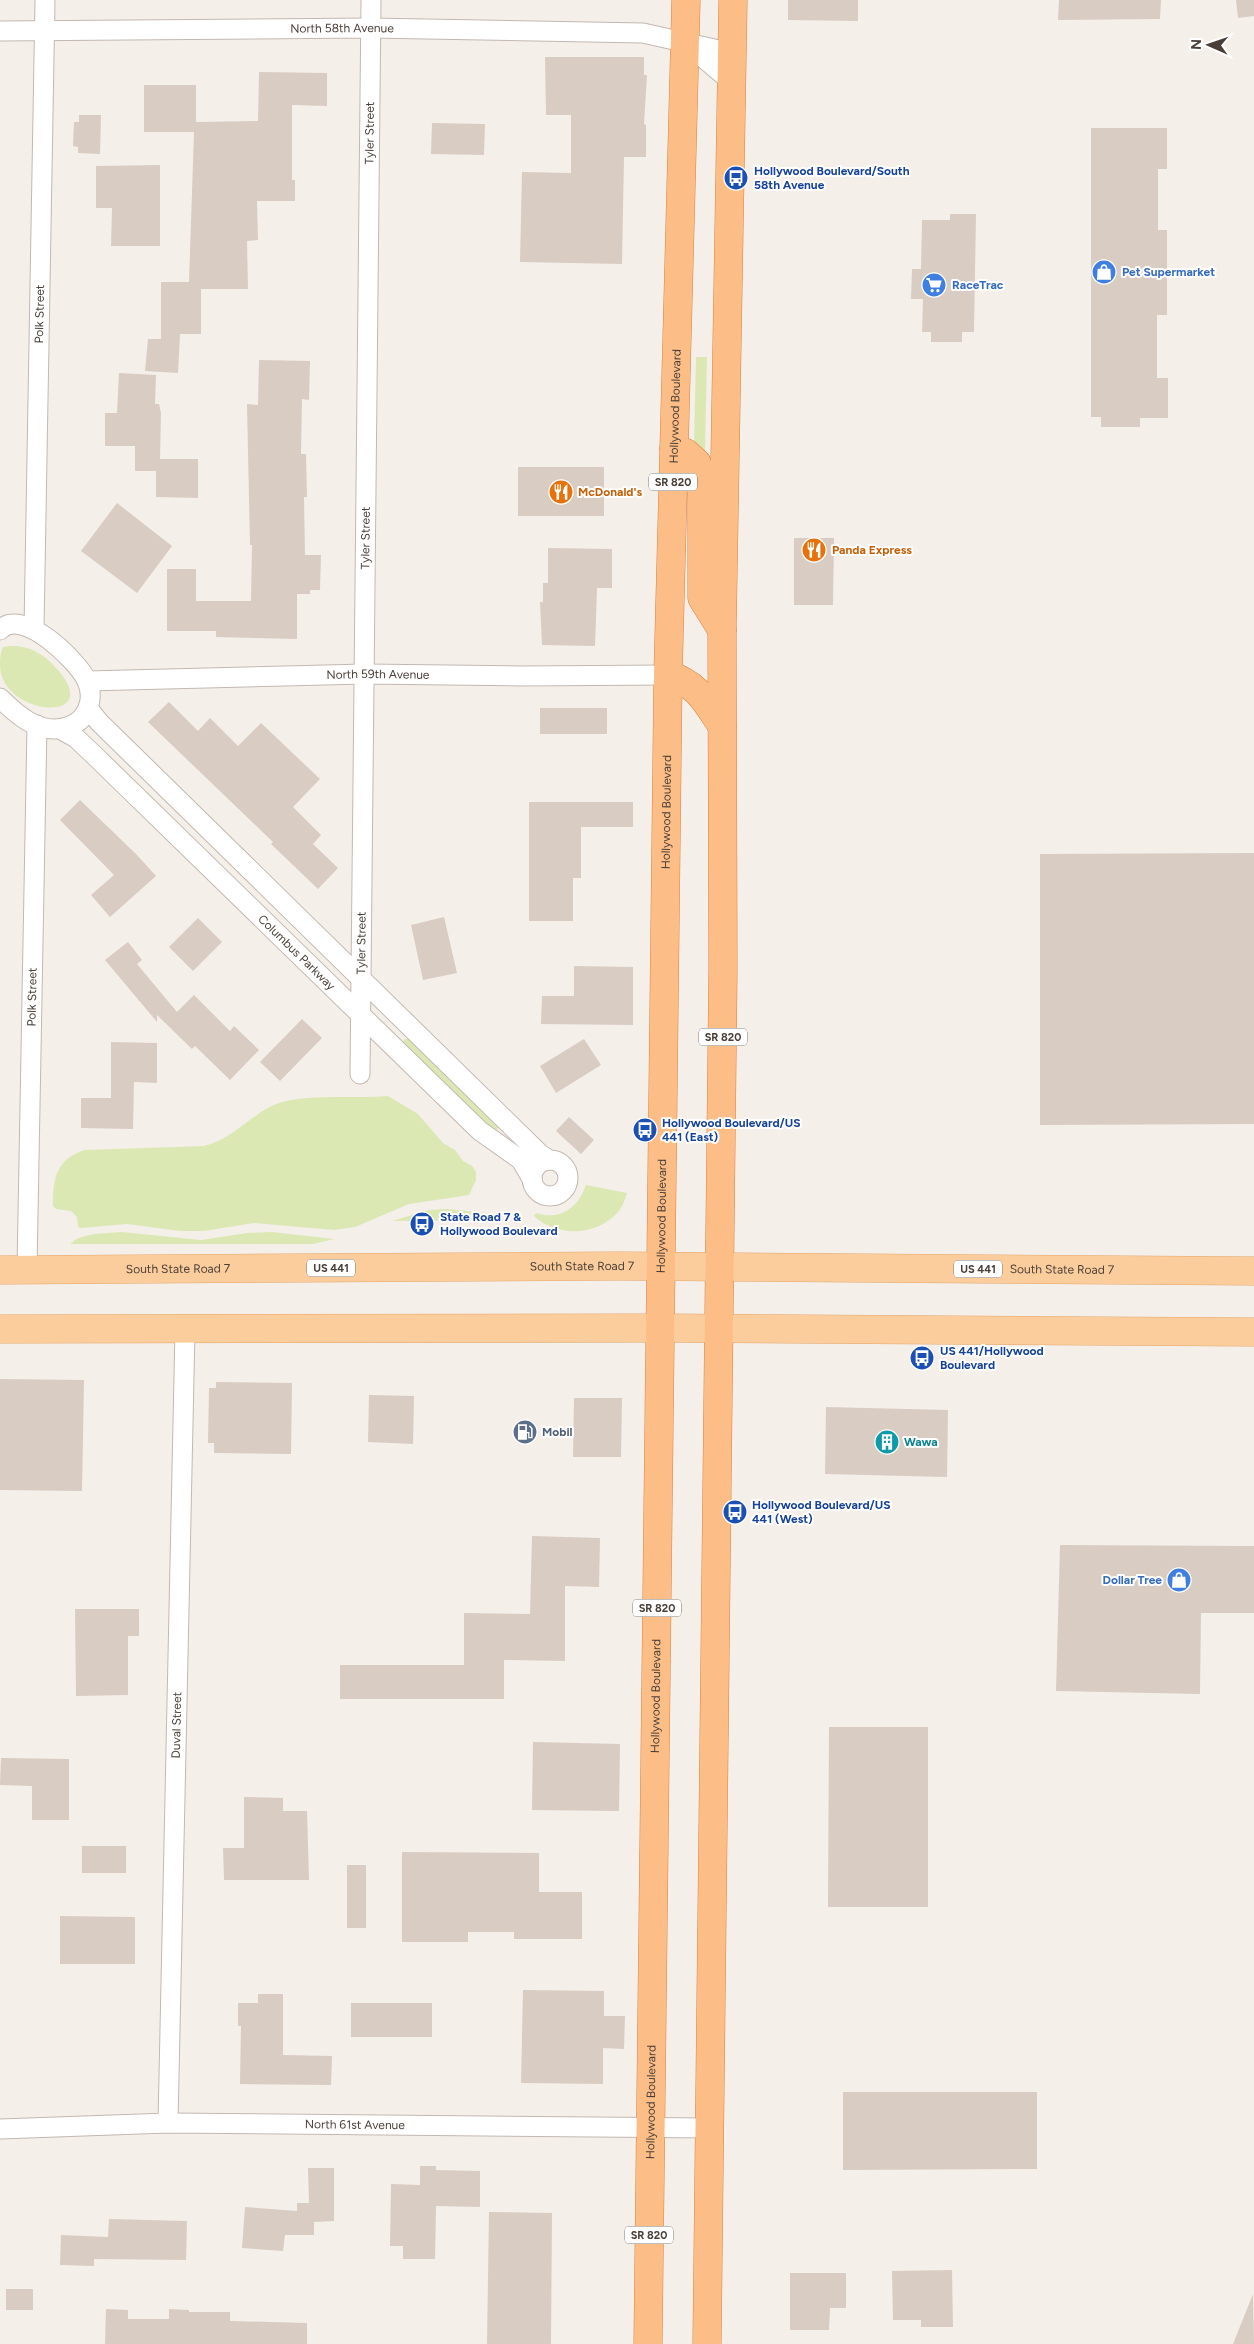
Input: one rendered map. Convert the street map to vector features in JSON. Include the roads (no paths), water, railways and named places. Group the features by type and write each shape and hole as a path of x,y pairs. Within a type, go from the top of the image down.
{"highway":[{"name":"Hollywood Boulevard","path":"648,2344 668,675 686,0"},
{"name":"SR 820","path":"707,2344 724,969 722,630 733,0"},
{"path":"674,448 686,453 697,463 702,495 702,598 722,630"},
{"path":"668,675 682,679 700,692 722,726"}],"main road":[{"name":"South State Road 7","path":"0,1270 662,1266 1254,1271"},
{"path":"0,1329 719,1328 1254,1332"}],"street":[{"name":"Polk Street","path":"34,629 45,0"},
{"name":"Tyler Street","path":"360,1074 371,0"},
{"name":"North 58th Avenue","path":"0,31 370,28 643,33 732,54"},
{"name":"North 58th Avenue","path":"685,42 733,83"},
{"path":"0,698 14,712 28,722 60,729 71,726 81,720 88,708 91,696 88,681 77,665 50,640 34,629 17,624 1,627"},
{"name":"North 59th Avenue","path":"88,681 365,674 668,675"},
{"path":"88,708 105,728 540,1154 549,1160 556,1161 566,1171 567,1185 557,1195 543,1195 533,1186 532,1179 536,1166 549,1160"},
{"name":"Polk Street","path":"27,1269 37,725"},
{"name":"Columbus Parkway","path":"60,729 76,738 89,750 480,1130 521,1160 532,1179"},
{"name":"Duval Street","path":"168,2123 185,1330"},
{"name":"North 61st Avenue","path":"0,2128 168,2123 710,2128"}],"place":[{"name":"Hollywood Boulevard/South 58th Avenue","path":"736,178"},
{"name":"Pet Supermarket","path":"1104,272"},
{"name":"RaceTrac","path":"934,285"},
{"name":"McDonald's","path":"561,492"},
{"name":"Panda Express","path":"814,550"},
{"name":"Hollywood Boulevard/US 441 (East)","path":"645,1130"},
{"name":"State Road 7 & Hollywood Boulevard","path":"422,1224"},
{"name":"US 441/Hollywood Boulevard","path":"922,1358"},
{"name":"Mobil","path":"525,1432"},
{"name":"Wawa","path":"887,1442"},
{"name":"Hollywood Boulevard/US 441 (West)","path":"735,1512"},
{"name":"Dollar Tree","path":"1179,1580"}]}
